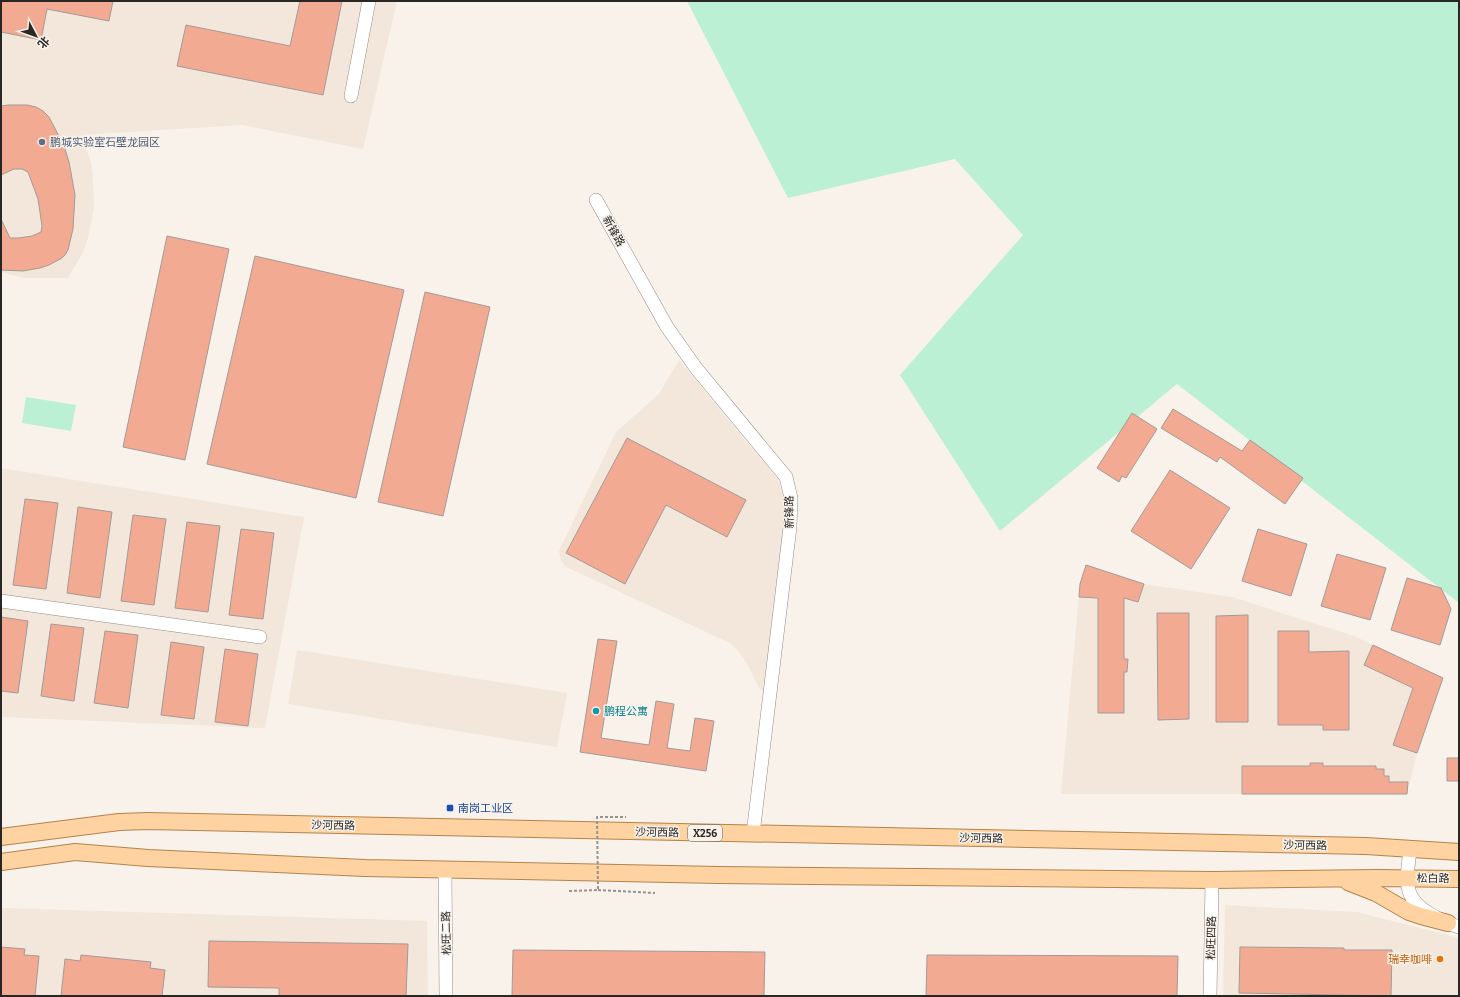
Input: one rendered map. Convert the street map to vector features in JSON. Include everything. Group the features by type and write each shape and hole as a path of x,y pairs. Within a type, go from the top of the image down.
{"main road":[{"name":"沙河西路","path":"1,836 119,822 147,821 1358,846 1410,850"},
{"path":"75,852 93,825"},
{"name":"X256","path":"1410,850 1459,852"},
{"path":"1,862 75,852 148,858 357,868 445,870 711,875 1212,880 1407,878"},
{"path":"1330,878 1360,886 1376,893 1409,912 1454,925"},
{"name":"松白路","path":"1407,878 1459,879"}],"street":[{"path":"351,96 369,1"},
{"name":"新锋路","path":"596,200 667,327 696,368 786,477 791,498 790,527 753,834"},
{"path":"1,601 260,636"},
{"path":"1410,850 1407,878 1409,892 1421,907 1436,918 1454,925"},
{"name":"松旺二路","path":"445,870 446,996"},
{"name":"松旺四路","path":"1210,996 1212,880"}],"path":[{"path":"598,890 597,817 626,817"},
{"path":"569,891 598,890 655,893"}],"shaded area":[{"name":"鹏城实验室石壁龙园区","path":"1,1 397,1 363,149 242,125 81,135 91,163 94,208 88,238 83,252 68,278 22,278 1,272"},
{"path":"679,360 778,480 783,495 784,511 779,579 766,689 760,690 746,662 730,643 566,567 561,561 559,551 616,432 659,394"},
{"path":"1,468 304,517 265,728 1,717"},
{"path":"1086,565 1144,584 1232,597 1354,636 1443,678 1417,753 1407,794 1061,794 1080,584"},
{"path":"297,650 567,693 557,747 288,704"},
{"path":"1225,905 1357,912 1459,938 1459,996 1223,996"},
{"path":"1,908 427,921 428,996 1,996"}],"green space":[{"path":"687,1 1459,1 1459,603 1177,384 1000,531 900,375 1023,235 955,159 788,198"},
{"path":"26,397 76,405 71,431 22,423"}],"building":[{"path":"1,1 113,1 109,21 47,9 41,40 1,32"},
{"path":"300,1 342,1 323,95 177,66 186,25 290,46"},
{"path":"27,105 36,107 49,117 64,146 69,162 75,195 73,229 68,250 65,255 49,265 23,271 1,270 1,219 10,238 32,236 41,232 42,226 38,199 28,172 22,169 14,169 1,175 1,106"},
{"path":"167,236 229,249 185,460 123,447"},
{"path":"255,256 404,290 356,498 207,464"},
{"path":"425,292 490,307 443,516 378,502"},
{"path":"1173,409 1242,451 1250,440 1303,478 1285,504 1220,457 1217,462 1161,428"},
{"path":"1132,413 1157,429 1126,478 1122,476 1119,482 1097,468"},
{"path":"627,438 746,500 727,537 666,505 625,584 566,553"},
{"path":"1170,470 1230,508 1191,569 1131,531"},
{"path":"25,499 58,503 46,589 13,585"},
{"path":"78,507 112,512 100,598 67,593"},
{"path":"133,515 166,519 154,605 121,601"},
{"path":"187,522 220,526 208,612 175,608"},
{"path":"241,529 274,533 263,619 229,615"},
{"path":"1258,529 1307,544 1291,596 1242,581"},
{"path":"1337,554 1386,568 1370,620 1321,606"},
{"path":"1086,565 1144,584 1138,602 1124,598 1124,659 1128,659 1127,672 1124,672 1124,713 1098,713 1098,598 1079,597 1080,584"},
{"path":"1407,578 1441,588 1451,609 1440,645 1391,630"},
{"path":"1157,613 1189,613 1189,719 1158,720"},
{"path":"1248,615 1248,722 1216,722 1216,616"},
{"path":"1,617 28,621 18,693 1,691"},
{"path":"51,624 84,628 74,701 41,696"},
{"path":"105,631 138,635 128,708 94,703"},
{"path":"1278,631 1309,631 1309,652 1349,651 1349,730 1323,730 1323,725 1278,725"},
{"name":"鹏程公寓","path":"598,639 617,641 601,738 649,745 656,701 674,704 667,748 690,751 695,718 714,721 706,771 580,752"},
{"path":"171,642 204,647 194,719 161,715"},
{"path":"1373,645 1443,678 1417,753 1393,745 1413,688 1364,665"},
{"path":"225,649 258,654 248,726 215,722"},
{"path":"1447,758 1459,758 1459,781 1447,781"},
{"path":"1310,763 1323,763 1323,766 1376,766 1376,769 1384,769 1384,776 1389,776 1389,782 1408,782 1407,794 1242,794 1242,766 1310,766"},
{"path":"209,941 408,944 406,996 279,996 279,988 208,987"},
{"path":"1,947 25,949 24,955 39,956 35,996 1,996"},
{"path":"1240,947 1392,950 1391,996 1239,993"},
{"path":"513,950 765,952 764,996 512,996"},
{"path":"81,955 151,962 150,968 165,970 162,996 61,996 65,959 80,961"},
{"path":"927,955 1178,956 1177,996 926,996"}],"place":[{"name":"鹏城实验室石壁龙园区","path":"42,142"},
{"name":"鹏程公寓","path":"596,711"},
{"name":"南岗工业区","path":"450,808"},
{"name":"瑞幸咖啡","path":"1440,959"}]}
